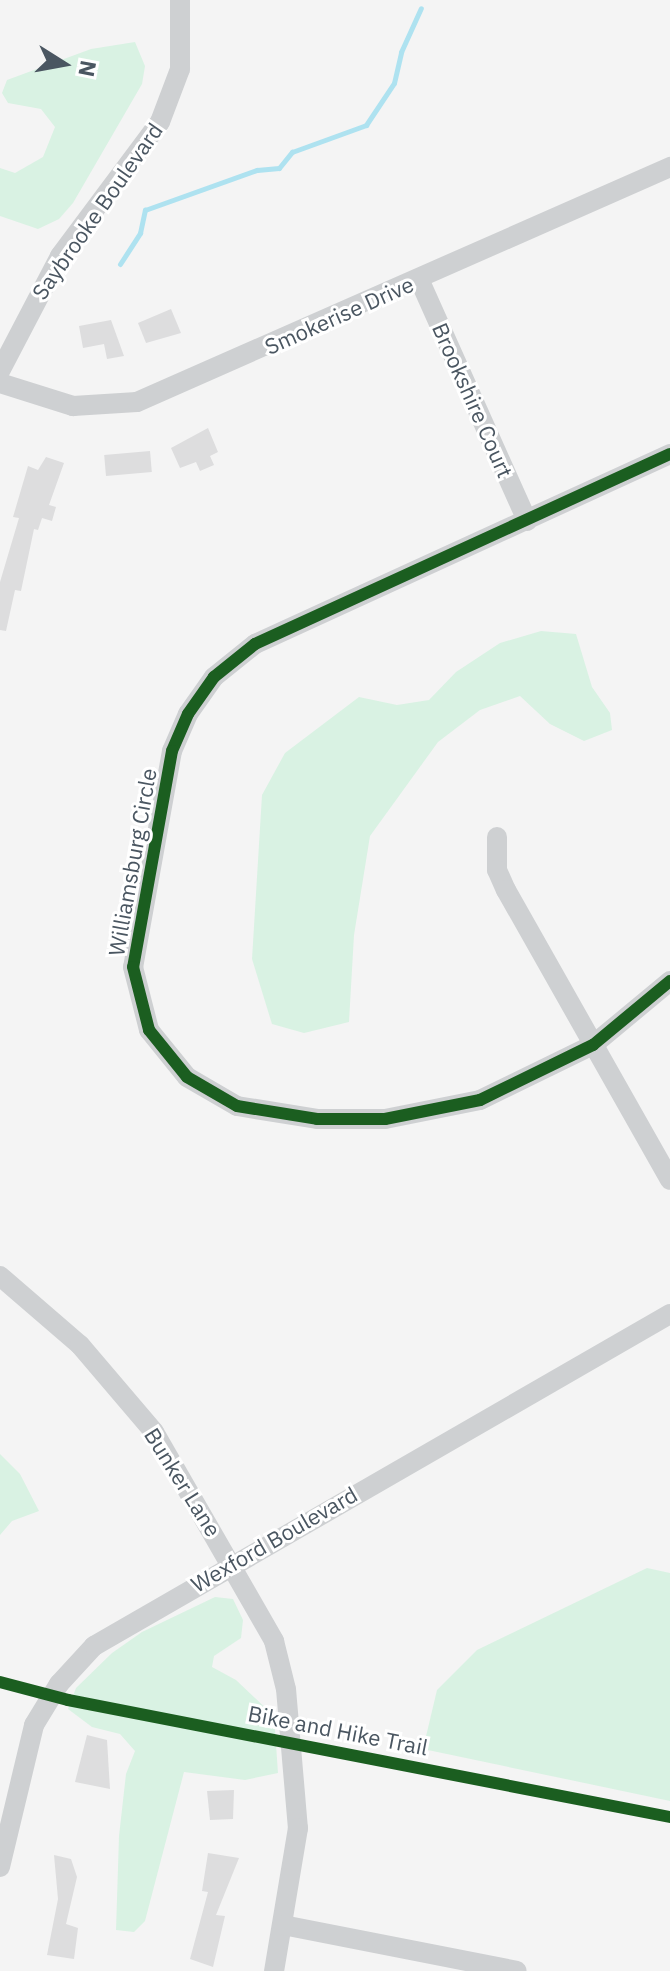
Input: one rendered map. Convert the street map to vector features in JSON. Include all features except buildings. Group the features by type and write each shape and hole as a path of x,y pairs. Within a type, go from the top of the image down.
{"street":[{"name":"Saybrooke Boulevard","path":"0,371 60,256 160,122 180,69 180,0"},
{"name":"Smokerise Drive","path":"0,383 73,406 137,402 670,167"},
{"name":"Brookshire Court","path":"419,279 527,521"},
{"name":"Williamsburg Circle","path":"670,454 255,644 214,677 188,714 172,751 133,967 149,1030 168,1058 208,1093 249,1109 317,1119 418,1115 515,1086 593,1045 670,981"},
{"path":"497,837 497,870 506,890 670,1180"},
{"name":"Bunker Lane","path":"0,1276 61,1327 115,1383 173,1459 274,1641 286,1689 298,1828 274,1971"},
{"name":"Wexford Boulevard","path":"0,1867 24,1752 59,1684 94,1646 120,1626 670,1314"},
{"path":"283,1925 517,1971"}],"green space":[{"path":"135,42 145,66 142,84 73,203 59,219 38,229 0,216 0,168 15,173 43,157 55,127 41,109 8,103 2,93 7,80 91,49"},
{"path":"541,631 576,634 592,687 610,713 612,730 584,741 550,724 520,696 480,710 438,742 370,836 354,935 349,1022 304,1033 272,1024 252,959 262,795 285,753 359,697 397,705 429,700 456,672 500,643"},
{"path":"0,1454 20,1474 39,1511 12,1521 0,1535"},
{"path":"647,1568 670,1573 670,1801 423,1749 437,1690 477,1650"},
{"path":"215,1597 233,1599 243,1620 241,1638 214,1656 212,1667 236,1680 274,1716 278,1773 245,1780 184,1772 145,1921 134,1932 116,1930 119,1836 126,1774 135,1751 120,1734 92,1727 68,1709 76,1688 112,1653 142,1632"}],"waterway":[{"path":"120,264 140,233 145,210 257,170 279,168 292,152 366,125 394,83 401,52 421,8"}],"cycle path":[{"path":"670,454 255,644 214,677 188,714 172,751 133,967 149,1030 187,1077 237,1106 317,1119 385,1119 480,1100 593,1045 670,981"},
{"name":"Bike and Hike Trail","path":"0,1682 68,1700 670,1817"}]}
